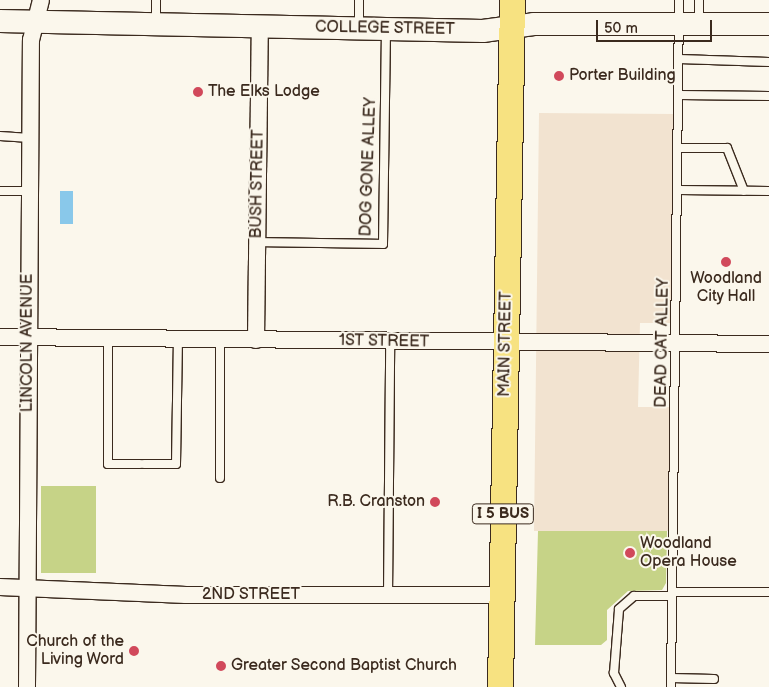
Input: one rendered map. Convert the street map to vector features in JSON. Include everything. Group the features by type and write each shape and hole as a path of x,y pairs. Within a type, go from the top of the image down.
{"main road":[{"name":"MAIN STREET","path":"500,687 512,0"}],"street":[{"name":"LINCOLN AVENUE","path":"27,687 31,40 41,0"},
{"name":"COLLEGE STREET","path":"0,21 156,26 490,31 534,24 689,22 769,24"},
{"name":"BUSH STREET","path":"256,340 260,27"},
{"name":"1ST STREET","path":"0,336 28,338 390,342 769,344"},
{"name":"2ND STREET","path":"0,587 102,593 388,596 502,595"}],"lane":[{"path":"156,0 156,26"},
{"path":"359,0 359,29"},
{"name":"DEAD CAT ALLEY","path":"671,683 680,148 679,58 689,22 679,0"},
{"path":"689,22 699,0"},
{"name":"DOG GONE ALLEY","path":"257,242 383,244 386,29"},
{"path":"679,58 769,62"},
{"path":"680,95 769,96"},
{"path":"0,136 30,138"},
{"path":"680,148 727,148 744,191"},
{"path":"679,190 769,191"},
{"path":"0,191 30,191"},
{"path":"108,339 108,464 176,464 178,339"},
{"path":"220,340 220,478"},
{"path":"388,596 390,342"},
{"path":"621,687 614,673 617,616 622,603 634,596 769,592"},
{"path":"671,683 714,679"}],"shaded area":[{"path":"539,113 675,114 675,323 640,323 638,407 671,407 668,531 534,531"}],"green space":[{"path":"41,486 96,486 96,573 41,573"},
{"path":"538,531 667,531 666,583 662,590 628,591 607,610 607,640 601,645 535,645"}],"water":[{"path":"60,191 73,191 73,224 60,224"}],"place":[{"name":"Porter Building","path":"559,76"},
{"name":"The Elks Lodge","path":"198,92"},
{"name":"Woodland City Hall","path":"726,262"},
{"name":"R.B. Cranston","path":"435,502"},
{"name":"Woodland Opera House","path":"630,553"},
{"name":"Church of the Living Word","path":"134,651"},
{"name":"Greater Second Baptist Church","path":"221,666"}]}
